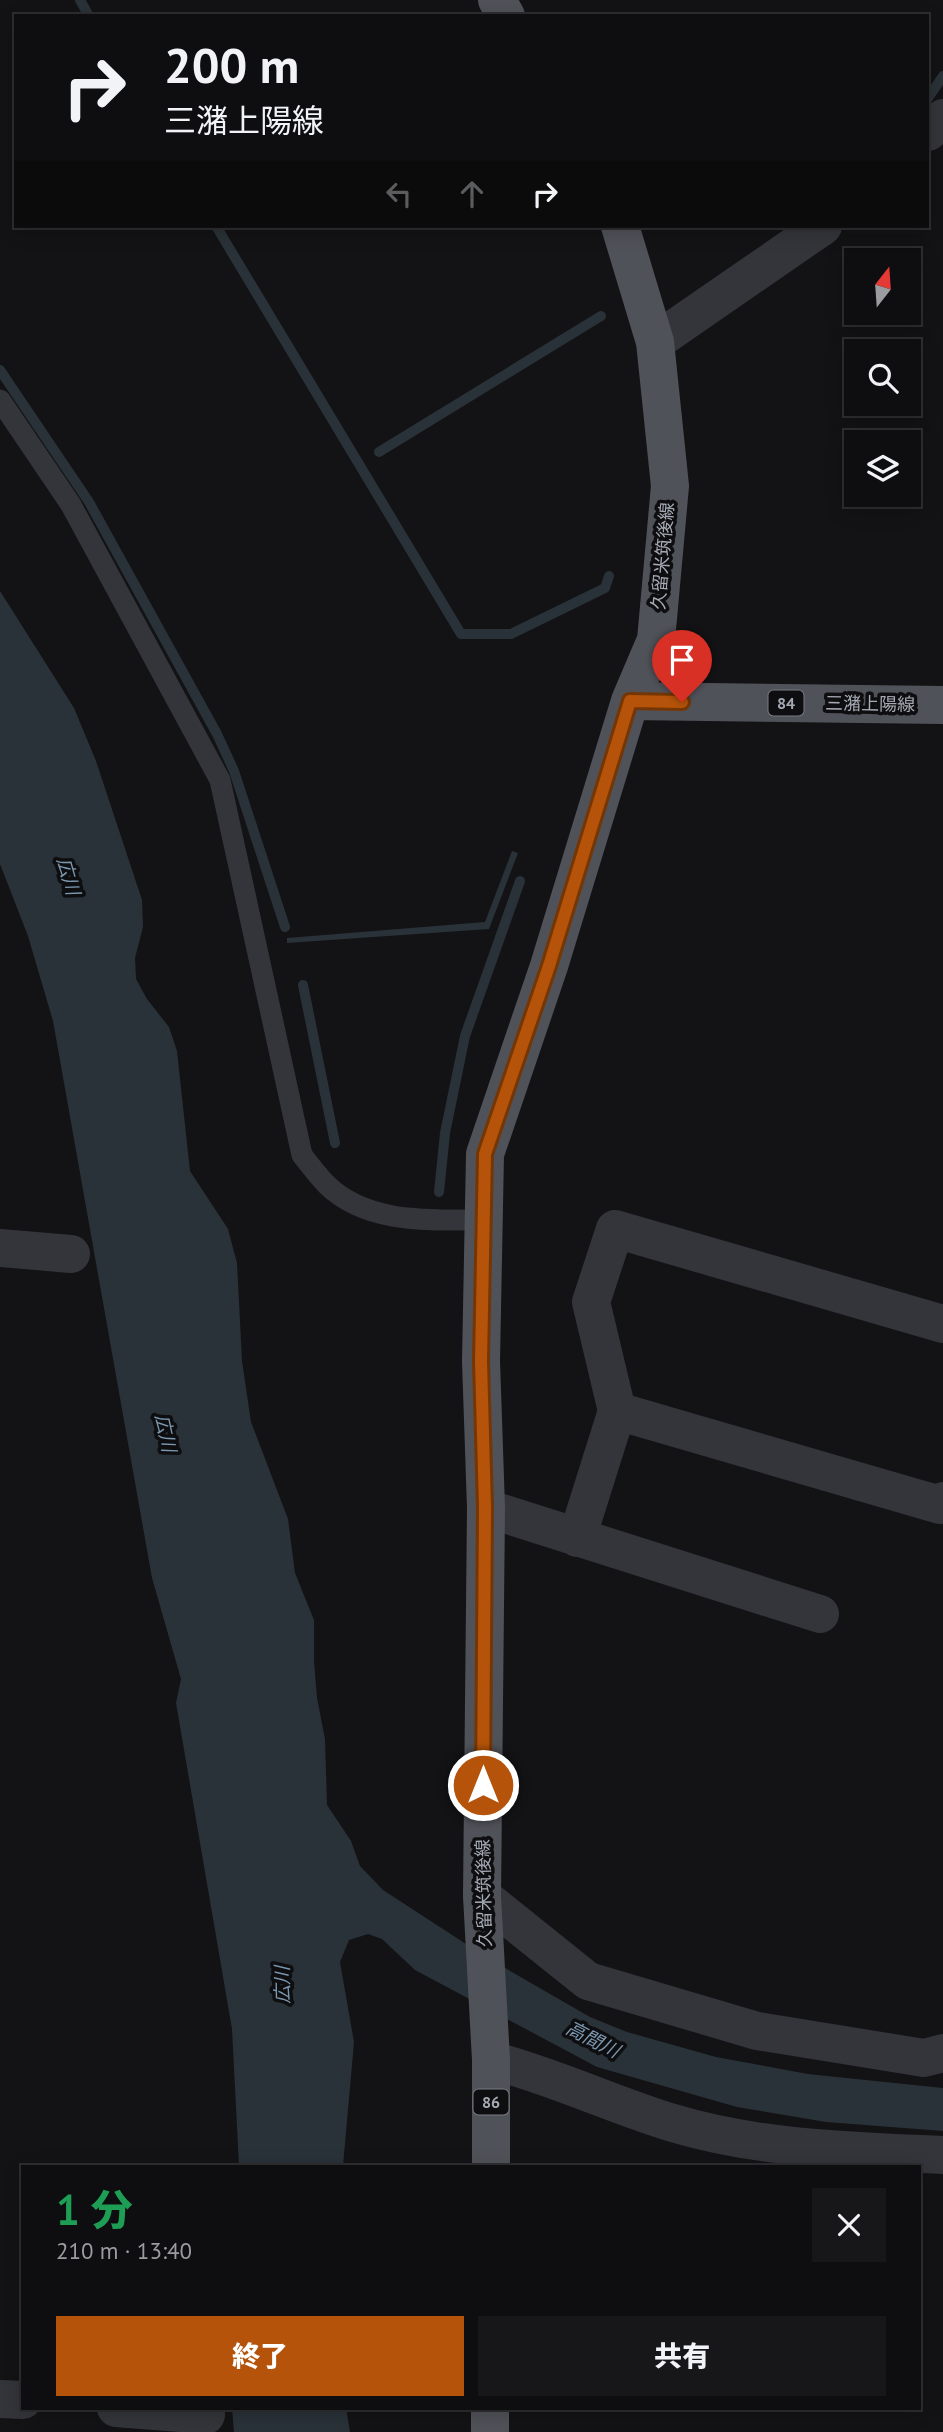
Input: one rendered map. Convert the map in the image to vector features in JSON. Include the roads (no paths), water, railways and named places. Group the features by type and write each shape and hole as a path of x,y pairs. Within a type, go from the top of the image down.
{"main road":[{"name":"久留米筑後線","path":"491,2165 490,2049 483,1914 485,1508 481,1361 485,1154 549,966 630,701 656,640 670,486 655,342 621,228"},
{"name":"三潴上陽線","path":"630,701 943,705"},
{"path":"490,2410 490,2432"}],"street":[{"path":"929,131 943,118"},
{"path":"655,342 820,228"},
{"path":"577,1538 617,1411 591,1303 615,1229 943,1324"},
{"path":"0,1248 71,1254"},
{"path":"617,1411 940,1505 943,1501"},
{"path":"485,1508 820,1614"},
{"path":"483,1914 588,1981 757,2031 924,2058 943,2053"},
{"path":"490,2049 674,2123 747,2139 842,2150 943,2155"},
{"path":"0,2399 21,2400"},
{"path":"142,2410 206,2415"}],"lane":[{"path":"0,400 71,505 220,780 302,1155 328,1186 366,1209 411,1220 482,1220"}],"water":[{"path":"0,591 74,708 96,761 142,900 143,927 135,958 136,979 147,999 169,1027 177,1051 190,1171 228,1229 237,1263 242,1361 251,1422 288,1519 295,1573 314,1620 314,1661 317,1698 325,1739 327,1805 351,1841 360,1866 383,1890 486,1957 590,2017 627,2032 716,2057 808,2074 943,2088 943,2131 826,2122 737,2107 597,2067 415,1970 382,1939 368,1934 349,1940 340,1962 354,2042 343,2165 239,2165 232,2029 176,1703 181,1679 152,1578 53,1021 28,936 0,864"},
{"path":"512,851 518,853 489,929 287,943 287,938 485,922"},
{"path":"232,2410 346,2410 350,2432 234,2432"}],"waterway":[{"path":"80,0 88,14"},
{"path":"929,97 943,76"},
{"path":"217,228 461,634 511,634 605,588 609,576"},
{"path":"379,452 601,316"},
{"path":"0,370 89,502 217,734 234,771 285,927"},
{"path":"439,1192 445,1133 465,1036 520,881"},
{"path":"303,985 335,1143"}],"water label":[{"name":"広川","path":"69,876"},
{"name":"広川","path":"166,1433"},
{"name":"広川","path":"282,1985"},
{"name":"高間川","path":"593,2039"}]}
